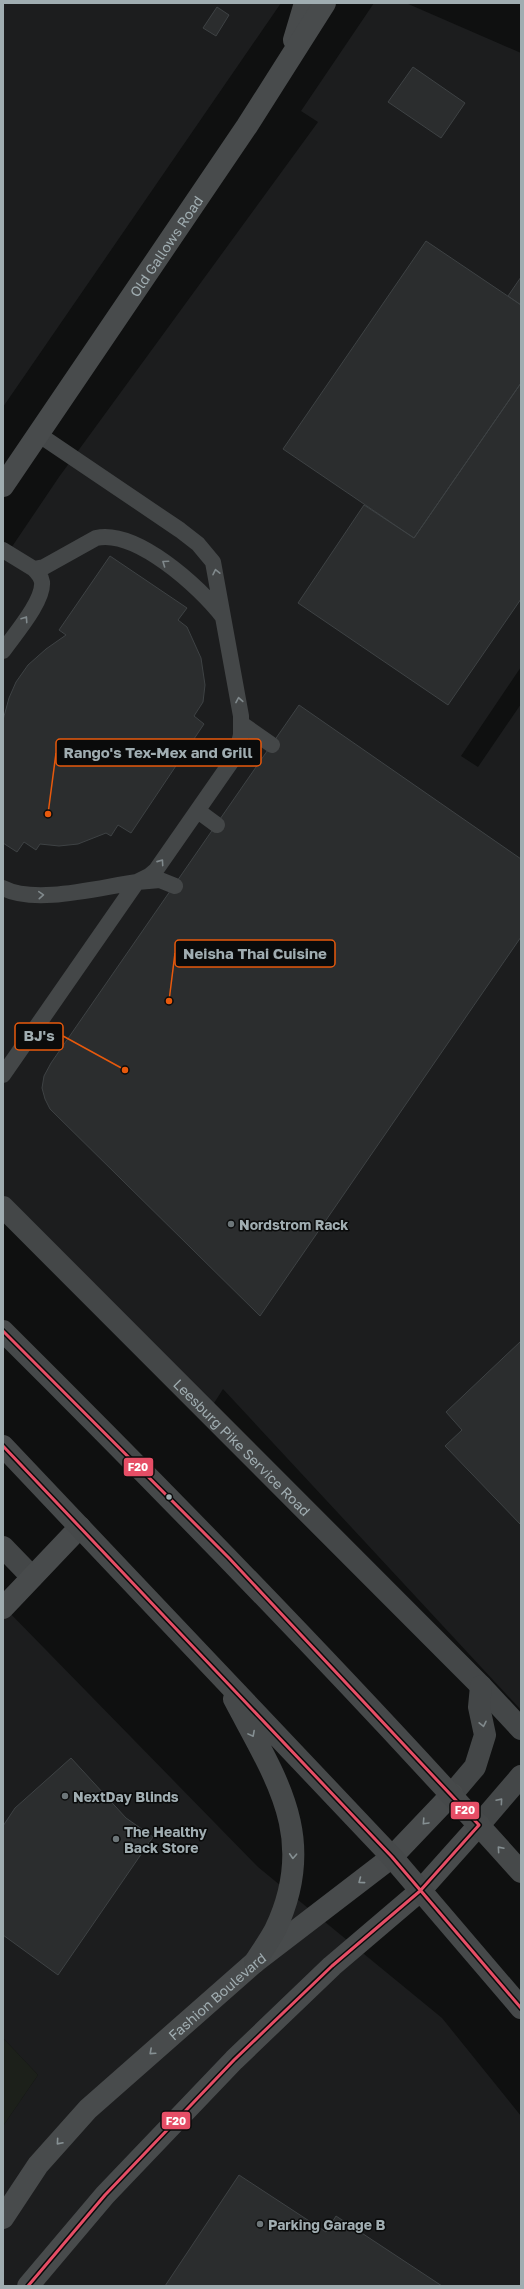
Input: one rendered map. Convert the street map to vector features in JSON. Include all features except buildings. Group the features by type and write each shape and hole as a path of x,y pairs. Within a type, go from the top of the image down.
{"highway":[{"path":"3,1331 230,1558 452,1794 521,1872"},
{"path":"3,1446 392,1857 521,2008"},
{"path":"221,1675 279,1785 290,1816 294,1852 292,1879 274,1931 256,1962"}],"street":[{"path":"288,62 305,3"},
{"name":"Old Gallows Road","path":"3,486 288,62 325,3"},
{"name":"Leesburg Pike Service Road","path":"3,1207 481,1686 521,1729"},
{"path":"3,1608 80,1527"},
{"path":"3,1547 32,1577"},
{"path":"452,1794 476,1767 485,1735 479,1707 481,1686"},
{"path":"28,2286 105,2195 234,2060 332,1966 420,1891 521,1776"},
{"name":"Fashion Boulevard","path":"3,2218 38,2165 88,2109 256,1962 392,1857 452,1794"}],"lane":[{"path":"3,1075 137,882 149,876 156,870 198,811 236,754 242,724 213,562 201,547 180,530 38,434"},
{"path":"34,569 44,567 96,538 116,536 135,543 168,565 196,587 224,618"},
{"path":"3,550 34,569 42,581 38,600 3,651"},
{"path":"242,724 272,745"},
{"path":"198,811 217,825"},
{"path":"3,888 13,893 33,896 160,880 174,886"}],"shaded area":[{"path":"3,3 281,3 3,407"},
{"path":"374,3 406,3 521,53 521,667 461,756 478,767 521,704 521,1710 223,1389 209,1411 3,1197 3,560 59,477 318,122 301,111"},
{"path":"3,1606 258,1867 442,2018 521,2116 521,2286 3,2286 3,2126 38,2075 3,2038"},
{"path":"3,2038 38,2075 3,2126"}],"transit line":[{"name":"F20","path":"3,1331 229,1558 479,1825 420,1891 332,1966 234,2060 105,2195 28,2286"},
{"name":"F20","path":"3,1446 392,1857 521,2008"}],"place":[{"name":"Rango's Tex-Mex and Grill","path":"48,814"},
{"name":"Neisha Thai Cuisine","path":"169,1001"},
{"name":"BJ's","path":"125,1070"},
{"name":"Nordstrom Rack","path":"231,1224"},
{"name":"NextDay Blinds","path":"65,1796"},
{"name":"The Healthy Back Store","path":"116,1839"},
{"name":"Parking Garage B","path":"260,2224"}]}
